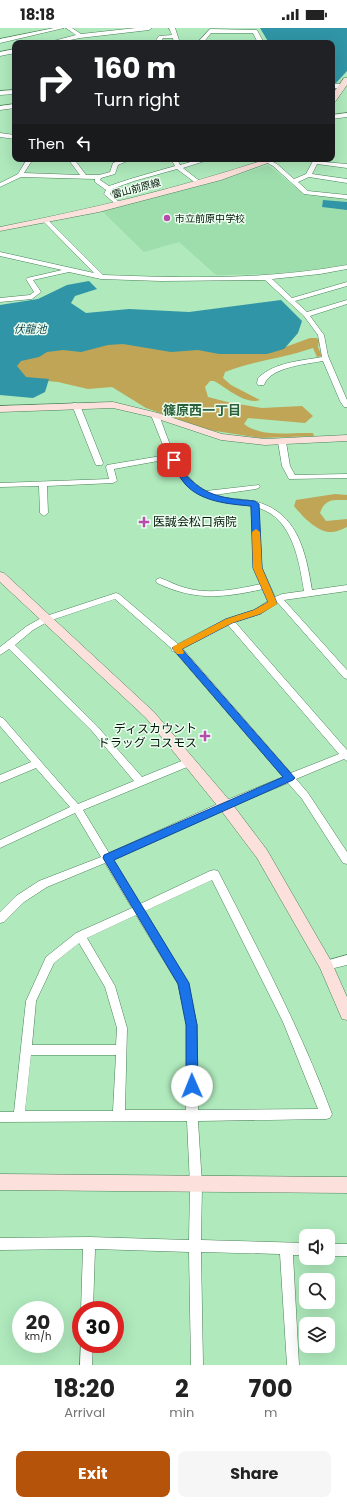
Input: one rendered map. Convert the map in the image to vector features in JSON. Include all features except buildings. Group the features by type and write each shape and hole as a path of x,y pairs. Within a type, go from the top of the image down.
{"street":[{"path":"0,41 61,28"},
{"path":"69,28 80,36"},
{"path":"102,28 107,32"},
{"path":"62,40 107,32 149,28"},
{"path":"172,28 176,40"},
{"path":"202,40 210,31 256,31 260,40"},
{"path":"159,40 161,38 174,36"},
{"path":"0,54 12,52"},
{"path":"335,96 344,83"},
{"path":"0,93 12,92"},
{"path":"0,108 12,106"},
{"path":"335,117 347,115"},
{"path":"0,135 12,137"},
{"path":"20,175 28,162"},
{"path":"73,162 85,177"},
{"path":"1,184 20,175 99,177 113,173 114,164 120,162"},
{"path":"175,162 178,168 199,183"},
{"path":"109,189 132,180 198,162"},
{"name":"雷山前原線","path":"0,229 118,204 199,183 266,162"},
{"path":"274,162 306,194 347,197"},
{"path":"308,176 315,162 347,166"},
{"path":"294,182 308,176 347,182"},
{"path":"99,177 98,181 109,189"},
{"path":"109,189 107,194 118,204"},
{"path":"45,220 101,277"},
{"path":"0,254 101,277 162,279 267,278 320,272 347,267"},
{"path":"0,300 32,297 38,292 29,279 69,270"},
{"path":"267,278 306,315 321,335 326,358 347,405"},
{"path":"291,300 347,284"},
{"path":"306,315 347,302"},
{"path":"261,382 265,374 276,369 326,358"},
{"path":"0,409 113,404 155,415 221,437 265,442 347,438"},
{"path":"76,405 99,463"},
{"path":"155,415 172,456 188,482 204,494 224,501 255,504 271,510 289,526 302,553 309,594"},
{"path":"282,442 286,466 292,477 347,476"},
{"path":"0,485 113,481 110,467 172,456"},
{"path":"43,483 44,513"},
{"path":"204,494 256,487"},
{"path":"255,504 258,568 265,586 276,601 347,676"},
{"path":"0,576 150,714 225,805 262,854 326,965 347,1014"},
{"path":"160,581 177,590 213,595 265,586"},
{"path":"176,648 229,621 257,612 276,601 343,589 347,597"},
{"path":"0,652 9,644 46,619 116,596 176,648 290,778 305,796 347,860"},
{"path":"0,919 20,899 43,884 108,858 225,805 346,755 229,621"},
{"path":"9,644 94,728 141,782"},
{"path":"0,720 77,808 183,983 192,1025 192,1116 196,1185 195,1247 197,1365"},
{"path":"0,844 77,808 189,762"},
{"path":"0,779 38,763"},
{"path":"0,1117 19,1117 119,1117 326,1114 312,1074 279,999 214,874 80,936 50,960 31,1001 19,1117"},
{"path":"80,936 110,986 122,1028 119,1117"},
{"path":"326,965 347,960"},
{"path":"26,1050 121,1050"},
{"path":"0,1182 196,1185 347,1185"},
{"path":"87,1301 89,1243"},
{"path":"0,1244 89,1243 299,1249"},
{"path":"286,1249 293,1365"},
{"path":"335,1250 347,1250"},
{"path":"86,1353 86,1365"}],"shaded area":[{"path":"268,165 305,195 347,198 347,264 315,271 216,275 179,242 144,252 102,211 219,181"},
{"path":"310,338 317,338 319,341 318,347 322,356 317,357 313,348 246,365 225,372 223,378 231,385 260,400 254,401 242,398 214,381 210,381 205,387 208,397 227,402 262,408 302,406 313,416 305,423 248,418 244,424 259,431 268,433 313,433 314,436 261,438 209,430 146,408 112,387 88,389 58,382 26,379 14,367 18,360 49,350 121,341 270,351"},
{"path":"335,494 347,495 347,500 334,500 327,502 320,513 326,521 347,519 347,527 336,532 327,532 316,527 294,506 296,500"}],"water":[{"path":"260,28 347,28 347,71 335,83 335,40 267,40"},
{"path":"323,200 347,202 347,210 322,207"},
{"name":"伏龍池","path":"89,281 97,289 75,296 71,303 86,313 129,309 189,312 281,300 302,321 298,333 284,349 267,354 219,354 198,350 171,352 123,344 108,345 81,352 63,350 47,352 39,357 21,361 17,366 26,377 49,379 45,392 33,398 0,395 0,305 38,299 67,285"}],"slow traffic":[{"path":"180,652 177,648 229,621 257,612 273,603 258,568 256,532"}],"place":[{"name":"市立前原中学校","path":"167,218"},
{"name":"医誠会松口病院","path":"144,522"},
{"name":"ディスカウント ドラッグ コスモス","path":"205,736"}],"district":[{"name":"篠原西一丁目","path":"202,410"}],"route":[{"path":"174,460 188,482 204,494 224,501 255,504 258,568 273,603 257,612 229,621 177,648 290,778 225,805 108,858 183,983 192,1025 192,1086"}]}
